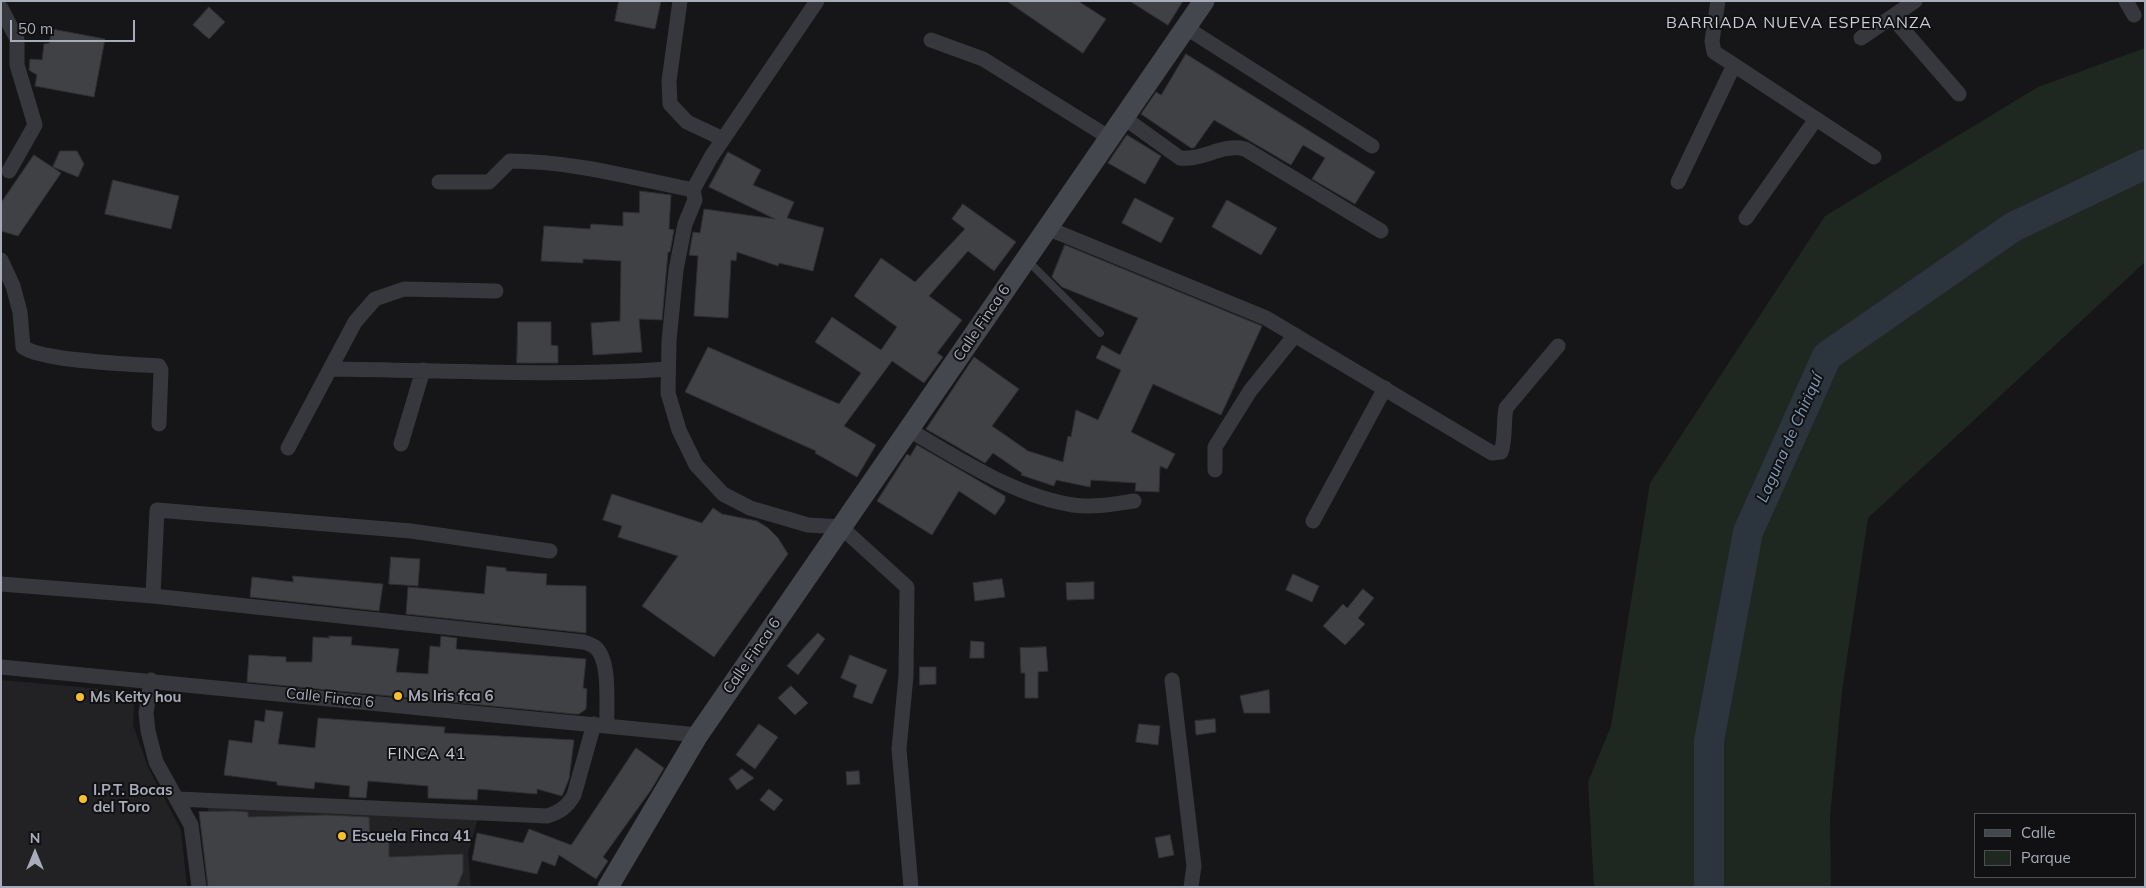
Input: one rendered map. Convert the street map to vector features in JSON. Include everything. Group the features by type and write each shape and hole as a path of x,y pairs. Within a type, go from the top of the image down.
{"street":[{"path":"680,1 669,81 670,104 687,122 723,139"},
{"path":"817,1 711,157 694,190 694,200 685,224 676,270 668,369 668,393 679,430 696,465 723,494 750,508 808,525 841,527 907,587 906,676 899,749 911,887"},
{"path":"1718,1 1712,41 1714,52 1874,157"},
{"path":"1861,38 1915,1"},
{"path":"2126,1 2134,15"},
{"name":"Calle Finca 6","path":"1,666 698,735 910,430 1202,2"},
{"path":"1,8 17,39 18,65 35,125 9,171"},
{"path":"1892,17 1959,94"},
{"path":"1185,27 1372,146"},
{"path":"931,40 983,59 1110,138"},
{"path":"1678,182 1734,65"},
{"path":"1123,117 1180,158 1190,159 1236,146 1245,149 1381,231"},
{"path":"1746,218 1816,119"},
{"path":"439,182 489,182 510,161 535,161 564,164 694,190"},
{"path":"1047,228 1266,318 1492,454 1501,452 1504,444 1503,420 1506,408 1558,346"},
{"path":"1,260 13,286 20,312 23,347 30,352 61,357 158,366 161,373 158,424"},
{"path":"288,448 355,322 375,299 404,289 496,291"},
{"path":"1215,470 1215,447 1250,391 1295,335"},
{"path":"330,369 522,373 627,372 668,369"},
{"path":"401,444 423,370"},
{"path":"1313,521 1385,388"},
{"path":"910,430 978,469 1036,496 1074,505 1104,506 1134,501"},
{"path":"153,596 157,510 411,532 550,551"},
{"path":"1,584 153,596 584,642 594,646 602,655 606,666 600,724 574,795 568,805 559,812 547,816 178,799"},
{"path":"150,680 146,713 148,731 156,762 190,824 199,887"},
{"path":"1172,680 1194,866 1191,887"},
{"path":"608,887 698,735"}],"lane":[{"path":"1026,258 1100,333"}],"shaded area":[{"name":"I.P.T. Bocas del Toro","path":"1,680 135,692 133,725 148,767 181,830 187,887 1,887"},
{"name":"Escuela Finca 41","path":"207,803 478,818 468,853 471,887 216,887"}],"green space":[{"path":"2145,48 2145,262 1868,518 1842,691 1830,817 1831,887 1594,887 1588,782 1611,726 1650,483 1825,216 2038,87"}],"building":[{"path":"619,1 661,1 655,29 615,21"},
{"path":"1007,1 1078,1 1106,19 1083,53"},
{"path":"1130,1 1183,1 1168,25"},
{"path":"209,7 225,22 209,39 193,25"},
{"path":"52,29 105,39 94,97 35,86 37,75 29,70 30,59 42,60 44,44 49,43"},
{"path":"1186,54 1375,172 1355,204 1312,179 1325,158 1303,145 1291,165 1214,120 1194,148 1191,148 1141,114 1156,92 1161,95"},
{"path":"1127,135 1161,156 1145,184 1108,163"},
{"path":"60,151 77,151 84,164 78,177 53,167"},
{"path":"728,152 761,170 753,185 794,202 787,218 824,228 813,271 779,263 778,266 737,252 736,261 731,260 728,318 694,316 698,256 689,255 693,232 700,233 704,209 775,219 709,187"},
{"path":"34,155 61,173 18,236 1,231 1,203"},
{"path":"113,180 179,196 171,229 105,214"},
{"path":"640,191 671,195 669,229 674,230 670,252 668,252 662,320 639,319 642,352 593,355 591,323 620,321 621,261 583,259 583,263 541,261 544,226 590,229 591,224 623,226 623,212 639,213"},
{"path":"1135,198 1174,218 1161,243 1122,223"},
{"path":"1227,200 1277,228 1261,255 1212,227"},
{"path":"963,204 1016,242 994,271 968,251 929,296 962,320 937,353 943,357 924,383 892,361 844,426 876,445 857,477 815,453 816,451 685,392 708,347 839,404 861,373 815,342 832,317 881,350 897,327 854,296 881,258 915,282 965,229 952,219"},
{"path":"1065,245 1262,326 1221,415 1153,384 1131,432 1175,454 1167,469 1160,466 1159,492 1135,491 1136,483 1091,480 1090,487 1056,480 1054,486 1021,475 1022,473 993,453 985,463 926,429 974,357 1019,389 992,426 1028,451 1063,462 1068,436 1071,437 1076,410 1098,420 1121,370 1096,358 1102,345 1120,355 1138,318 1062,287 1052,277"},
{"path":"518,322 551,322 551,345 558,346 558,363 517,363"},
{"path":"917,445 1005,496 1005,501 995,515 959,491 932,535 877,501 907,454 910,456"},
{"path":"612,494 702,523 713,508 722,514 757,521 778,538 788,554 714,657 642,606 678,556 618,537 622,526 603,520"},
{"path":"391,557 420,559 418,586 389,584"},
{"path":"487,566 506,568 506,571 547,574 546,585 586,586 586,633 406,614 408,587 484,594"},
{"path":"1293,574 1319,586 1312,602 1286,590"},
{"path":"293,576 383,584 379,611 250,597 252,577 293,582"},
{"path":"1002,579 1005,597 975,601 973,583"},
{"path":"1094,582 1094,599 1067,600 1066,583"},
{"path":"1363,589 1374,598 1358,618 1365,624 1345,645 1323,626 1343,604 1347,608"},
{"path":"818,633 825,639 798,675 787,666"},
{"path":"329,636 352,637 351,645 399,649 396,672 428,674 430,646 440,647 441,636 457,638 456,649 586,659 583,688 587,689 586,709 579,714 574,714 247,682 249,655 286,657 286,662 312,662 313,637 329,638"},
{"path":"971,641 984,642 984,658 970,658"},
{"path":"1046,647 1048,671 1038,672 1038,698 1025,698 1025,673 1021,673 1020,648"},
{"path":"850,655 887,670 872,704 853,697 857,685 841,678"},
{"path":"920,667 936,667 936,684 920,685"},
{"path":"791,686 808,703 795,715 778,698"},
{"path":"1269,690 1270,713 1244,713 1240,696"},
{"path":"266,710 283,712 278,744 315,748 318,718 445,727 444,733 574,740 569,779 562,796 537,789 537,794 478,789 477,800 428,798 428,786 368,781 366,798 349,797 350,786 315,782 314,789 277,785 277,782 224,775 229,740 252,743 255,720 264,722"},
{"path":"1215,719 1216,732 1196,735 1195,721"},
{"path":"759,724 778,737 755,769 736,755"},
{"path":"1139,724 1160,726 1158,745 1136,742"},
{"path":"636,748 664,768 651,790 603,857 608,861 596,879 559,855 555,866 542,861 537,874 472,860 477,833 523,843 529,829 571,845"},
{"path":"742,769 754,778 737,790 729,779"},
{"path":"859,771 860,784 847,785 846,772"},
{"path":"769,789 783,800 774,811 760,800"},
{"name":"Escuela Finca 41","path":"199,812 248,812 248,817 326,815 369,817 370,838 389,838 389,857 463,854 463,872 457,887 208,887"},
{"path":"1170,835 1174,855 1159,858 1155,838"}],"waterway":[{"name":"Laguna de Chiriquí","path":"1709,887 1709,741 1748,532 1827,356 2013,227 2145,164"}],"place":[{"name":"Ms Iris fca 6","path":"398,696"},
{"name":"Ms Keity hou","path":"80,697"},
{"name":"I.P.T. Bocas del Toro","path":"83,799"},
{"name":"Escuela Finca 41","path":"342,836"}],"district":[{"name":"BARRIADA NUEVA ESPERANZA","path":"1799,23"},
{"name":"FINCA 41","path":"427,754"}]}
